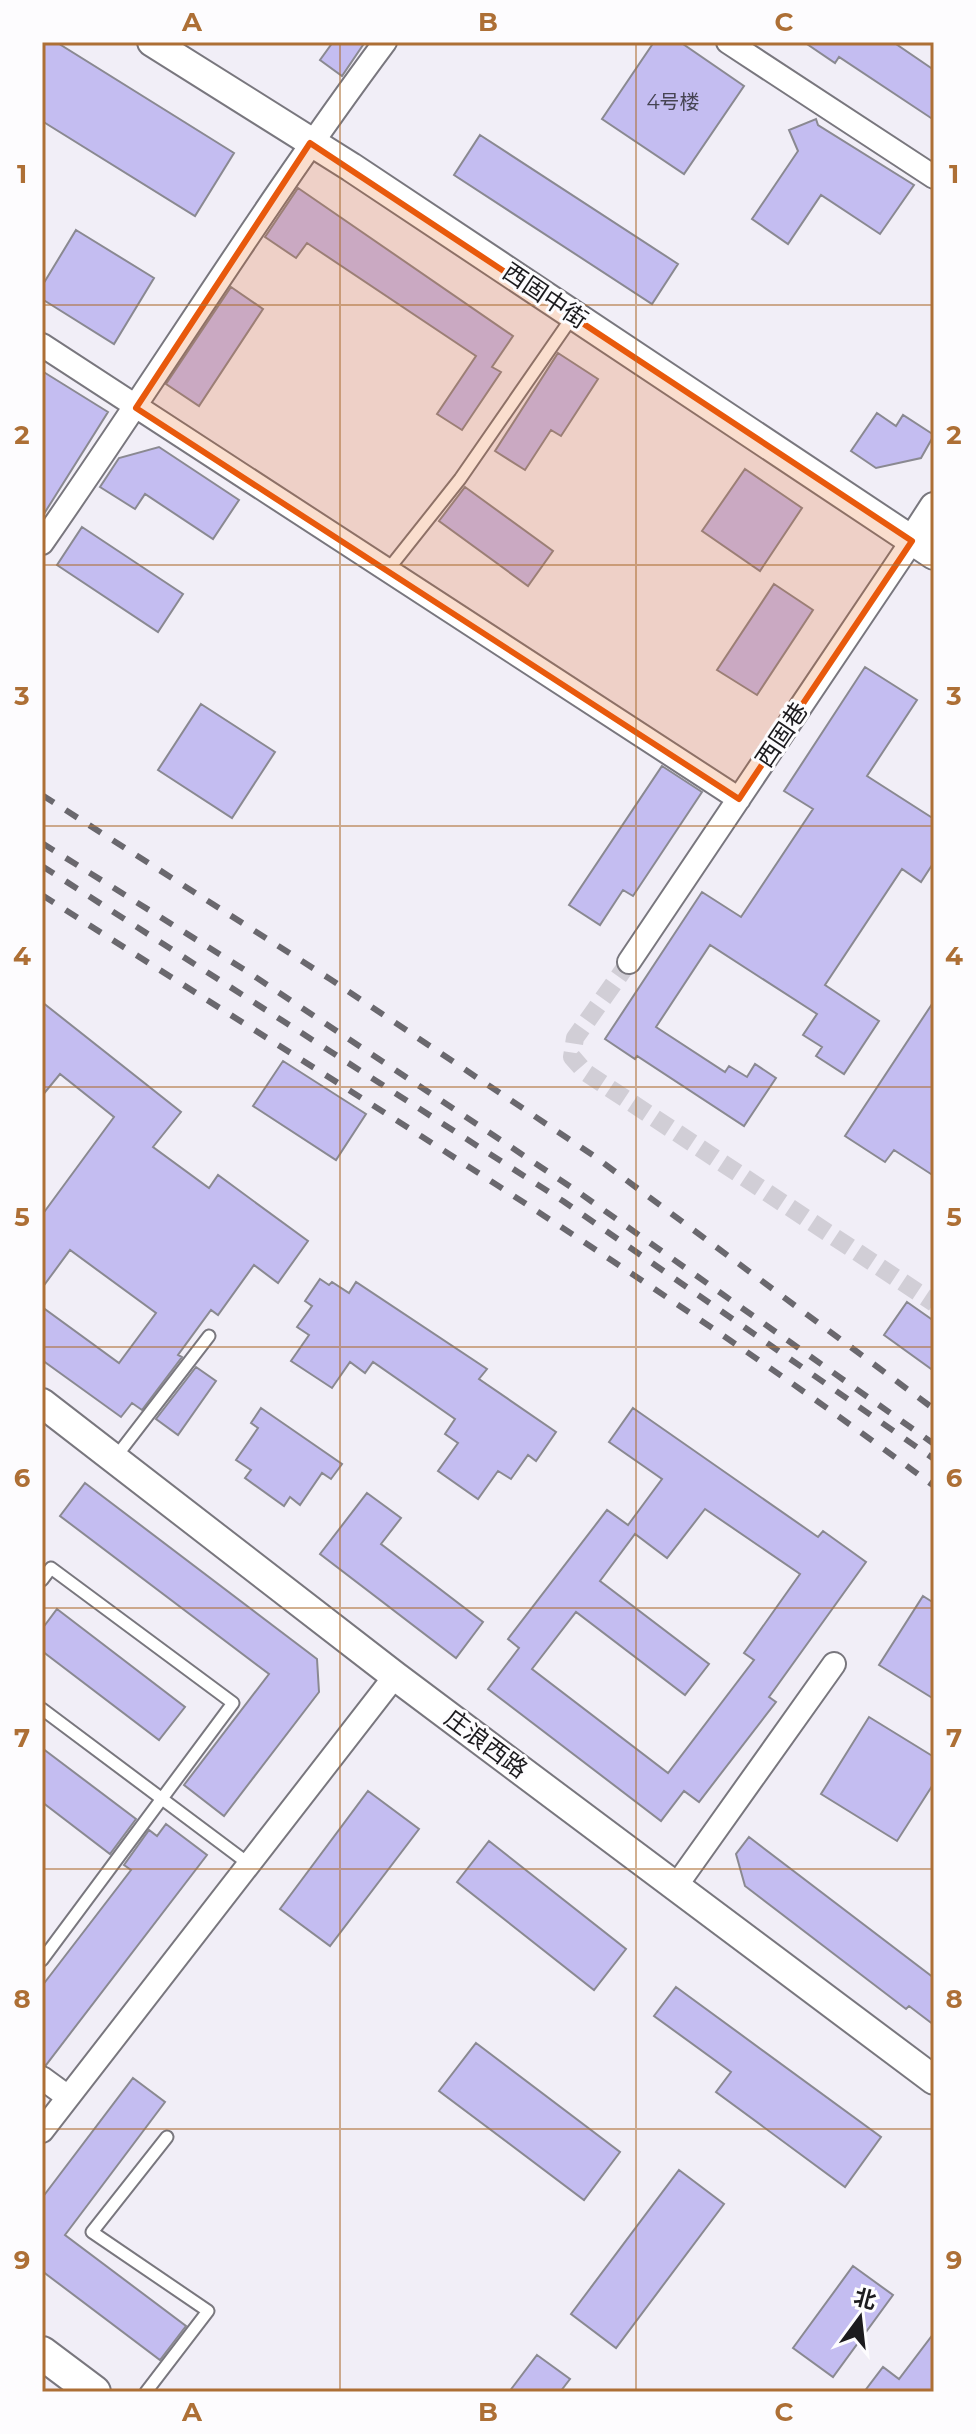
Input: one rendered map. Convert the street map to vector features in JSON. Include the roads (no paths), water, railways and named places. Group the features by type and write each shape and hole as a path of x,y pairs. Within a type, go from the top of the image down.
{"main road":[{"path":"42,2353 94,2392"}],"street":[{"name":"西固中街","path":"152,42 573,315 923,548"},
{"path":"42,543 136,408 310,143 385,42"},
{"path":"728,42 934,177"},
{"path":"42,345 739,799"},
{"name":"西固巷","path":"629,962 739,799 923,548 934,507"},
{"name":"庄浪西路","path":"42,1403 395,1676 934,2080"},
{"path":"676,1886 834,1664"},
{"path":"42,2131 395,1676"},
{"path":"42,2078 68,2097"}],"lane":[{"path":"387,571 460,479 573,315"},
{"path":"114,1459 209,1336"},
{"path":"42,1580 51,1568 233,1703 42,1960"},
{"path":"42,1709 249,1864"},
{"path":"146,2392 208,2311 92,2232 167,2137"}],"tunnel":[{"path":"629,962 575,1038 572,1057 585,1072 934,1303"}],"railway":[{"path":"42,795 330,979 594,1156 934,1409"},
{"path":"42,843 248,972 574,1189 934,1444"},
{"path":"42,866 563,1201 934,1459"},
{"path":"42,895 605,1256 826,1407 934,1486"}]}
